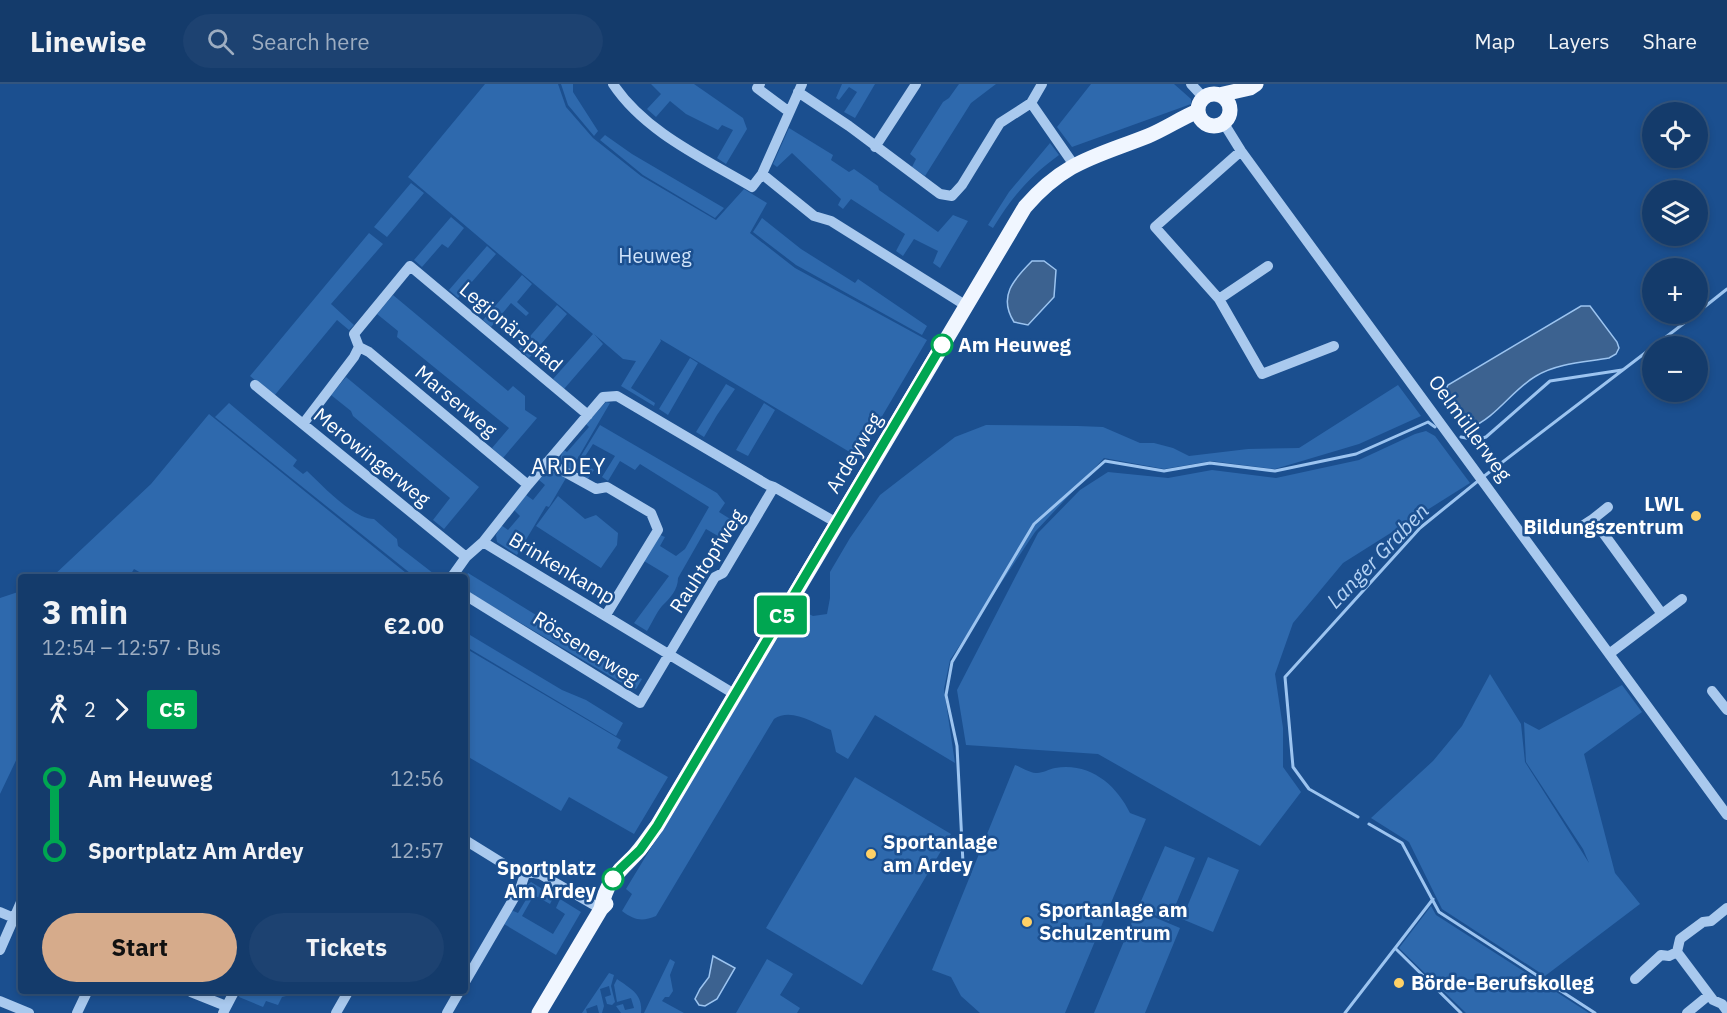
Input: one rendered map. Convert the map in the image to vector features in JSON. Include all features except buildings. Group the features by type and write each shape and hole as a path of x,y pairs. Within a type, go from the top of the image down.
{"main road":[{"name":"Ardeyweg","path":"539,1013 600,909 604,893 620,869 633,857 657,826 1025,207 1053,178 1074,165 1164,129 1183,117 1253,86"},
{"name":"Ardeyweg","path":"1226,116 1253,86"},
{"name":"Oelmüllerweg","path":"1206,107 1227,102 1226,116"},
{"path":"1206,107 1214,126 1226,116"}],"street":[{"path":"613,84 626,103 674,141 752,187 762,174 800,88 940,195 952,196 1000,123 1031,103 1042,84"},
{"path":"875,147 916,84"},
{"name":"Oelmüllerweg","path":"1191,84 1206,107"},
{"path":"756,85 788,111"},
{"path":"1031,103 1074,165"},
{"name":"Oelmüllerweg","path":"1226,116 1241,151 1727,815"},
{"path":"1241,151 1155,227 1219,299 1262,374 1334,346"},
{"path":"762,174 814,216 831,222 965,305"},
{"name":"Legionärspfad","path":"359,347 354,334 410,266 588,415"},
{"path":"1219,299 1268,266"},
{"path":"303,424 354,357 359,347"},
{"name":"Marserweg","path":"359,347 369,352 528,485"},
{"name":"Merowingerweg","path":"255,385 466,557"},
{"name":"Brinkenkamp","path":"736,695 483,542 603,397 617,396 837,524"},
{"path":"547,462 596,489 607,487 651,513 658,530 606,615"},
{"name":"Rauhtopfweg","path":"669,655 715,577 723,573 774,487"},
{"path":"1576,530 1608,507"},
{"path":"1593,519 1662,614"},
{"path":"454,574 466,557 483,542"},
{"name":"Rössenerweg","path":"468,597 640,703 669,655"},
{"path":"1609,654 1682,599"},
{"path":"1712,691 1727,710"},
{"path":"468,842 512,869 540,874 600,909"},
{"path":"468,977 521,886 526,872"},
{"path":"1727,908 1711,921 1703,922 1680,939 1677,952 1713,1000 1722,1004 1727,1011"},
{"path":"0,912 17,919 0,950"},
{"path":"1635,978 1661,955 1669,956 1677,952"},
{"path":"77,1013 86,994"},
{"path":"195,994 225,1010 233,994"},
{"path":"336,1013 347,994"},
{"path":"447,1013 458,994"},
{"path":"1687,1013 1709,995"},
{"path":"0,1001 29,1013"}],"green space":[{"name":"Heuweg","path":"485,84 558,84 566,107 593,138 641,176 716,220 744,189 767,203 750,233 795,268 927,340 858,457 660,339 661,341 631,388 655,403 654,406 621,386 636,361 623,359 594,334 603,344 564,389 553,379 593,334 408,177"},
{"path":"561,84 573,84 573,92 598,131 594,136 568,105"},
{"path":"651,84 694,84 743,118 747,129 726,164 717,158 733,130 722,125 718,130 686,114 670,101 656,117 647,109 661,94"},
{"path":"842,84 875,84 855,118 844,112 857,92 849,87 839,100 836,98"},
{"path":"959,84 996,84 971,103 925,176 912,167 916,159 910,154 943,102 949,98"},
{"path":"1091,84 1174,84 1191,99 1191,104 1072,147 1057,127"},
{"path":"789,128 833,155 831,160 849,172 854,169 878,186 879,190 938,232 953,215 968,221 940,268 933,263 938,251 914,239 903,256 896,251 905,234 851,199 843,209 838,205 841,199 792,153 777,167 773,164"},
{"path":"605,135 632,154 724,208 715,218 643,175 600,140"},
{"path":"1050,143 1059,155 1022,188 993,228 988,225 1009,192"},
{"path":"411,183 424,193 387,237 374,227"},
{"path":"451,217 464,228 448,248 442,244 422,267 414,260"},
{"path":"762,218 801,249 855,283 858,279 927,326 922,335 796,265 753,232"},
{"path":"369,233 383,244 331,304 354,325 349,330 337,320 274,396 250,376"},
{"path":"487,246 496,254 458,298 449,290"},
{"path":"522,275 532,284 517,302 529,313 526,316 511,303 491,327 483,320"},
{"path":"393,295 508,391 513,386 525,396 525,410 537,418 503,458 492,448 509,428 397,337 398,331 377,314"},
{"path":"557,305 567,314 529,358 519,349"},
{"path":"690,358 698,363 668,415 659,409"},
{"path":"346,377 479,487 444,529 433,520 450,498 331,395"},
{"path":"726,384 735,389 704,437 696,432"},
{"path":"1398,385 1421,416 1359,444 1275,469 1211,461 1164,469 1104,458 1035,532 950,660 944,689 955,763 875,715 848,759 836,752 831,730 795,715 774,719 656,916 638,919 622,911 632,894 626,889 796,608 813,616 827,614 830,598 830,572 880,495 955,437 986,425 1078,426 1103,427 1140,443 1154,443 1173,448 1189,456 1248,449 1299,448"},
{"path":"606,402 610,403 571,470 562,462 562,453 564,450 567,452 589,427 586,424"},
{"path":"229,403 297,460 293,466 303,474 307,471 348,508 366,518 374,519 397,539 398,546 434,574 411,574 215,417"},
{"path":"764,403 775,410 748,456 736,450"},
{"path":"209,414 407,574 143,574 134,569 131,574 55,574 151,484"},
{"path":"600,425 717,493 725,503 719,512 735,522 727,537 721,533 718,536 706,529 678,578 671,597 660,609 647,631 634,623 669,576 644,561 660,535 665,537 660,546 676,556 685,549 709,507 640,464 635,470 620,461 608,481 602,477 615,456 593,444 582,461 594,470 588,479 573,469"},
{"path":"1426,431 1435,436 1470,483 1343,563 1293,623 1275,674 1283,728 1283,767 1301,792 1260,846 1098,754 966,745 957,690 1038,533 1080,490 1108,472 1168,478 1212,470 1276,478 1359,460"},
{"path":"551,470 566,478 549,507 546,506 517,555 497,542 496,535 501,525 508,530 520,516 514,510 526,495 533,500 545,485 539,480"},
{"path":"558,496 585,519 596,515 618,533 617,545 601,568 536,526"},
{"path":"467,574 606,658 605,660 642,679 636,689 620,682 468,592"},
{"path":"18,592 18,756 0,794 0,598"},
{"path":"468,634 562,690 586,700 623,723 616,736 468,648"},
{"path":"468,650 621,740 617,748 668,777 634,834 569,797 561,811 468,757"},
{"path":"1490,674 1521,724 1525,762 1589,863 1583,849 1526,762 1524,722 1539,730 1622,685 1642,712 1584,754 1615,873 1640,904 1545,976 1442,909 1409,842 1371,818 1433,761 1462,726"},
{"name":"Sportanlage am Schulzentrum","path":"1015,765 1035,773 1067,767 1090,772 1109,784 1130,813 1146,819 1065,1013 980,1013 961,996 951,977 932,970"},
{"path":"855,777 951,834 862,985 766,928"},
{"path":"1165,846 1195,858 1169,921 1138,908"},
{"path":"1208,857 1239,870 1213,932 1182,919"},
{"path":"531,882 554,896 550,904 534,895 522,916 553,934 565,914 556,908 560,899 581,912 556,955 504,924 511,910 518,913 530,893 524,888"},
{"path":"1431,906 1436,915 1589,1013 1466,1013 1399,948"},
{"path":"1137,910 1180,928 1145,1013 1094,1013"},
{"path":"670,959 675,962 670,975 673,991 662,1001 684,1013 644,1013"},
{"path":"767,959 793,974 780,995 800,1008 797,1013 736,1013"},
{"path":"609,973 614,975 611,986 615,1002 612,1005 607,1004 605,997 611,995 609,986 600,989 604,1006 602,1013 599,1013 597,1005 586,1009 587,1013 582,1013"},
{"path":"617,979 638,997 641,1013 621,1013 616,1006 623,1004 625,1010 634,1008 631,998 617,1002 614,985"},
{"path":"240,994 294,994 282,997 278,1005 266,1001 263,1007 239,997"}],"shaded area":[{"path":"1032,261 1044,261 1056,270 1054,297 1028,325 1014,322 1007,305 1010,289"},
{"path":"1581,306 1590,306 1617,342 1619,348 1616,354 1609,358 1553,368 1536,376 1488,417 1470,428 1452,415 1443,396 1448,385"},
{"path":"713,956 735,968 717,999 705,1006 699,1005 695,999 709,977"}],"waterway":[{"name":"Langer Graben","path":"1708,304 1727,289"},
{"name":"Langer Graben","path":"1483,477 1683,324"},
{"path":"1461,437 1476,440 1486,437 1550,381 1622,370"},
{"path":"963,863 957,746 946,695 952,662 1034,524 1105,461 1164,471 1210,463 1275,471 1356,454 1428,422 1435,427"},
{"name":"Langer Graben","path":"1358,817 1309,789 1293,767 1285,677 1420,528 1478,481"},
{"name":"Langer Graben","path":"1369,824 1402,843 1439,912 1595,1013"},
{"path":"1345,1013 1433,899"},
{"path":"1396,949 1461,1013"}],"bus line":[{"name":"C5","path":"613,879 640,850 657,826 942,345"}],"place":[{"name":"Am Heuweg","path":"942,345"},
{"name":"LWL Bildungszentrum","path":"1696,516"},
{"name":"Sportanlage am Ardey","path":"871,854"},
{"name":"Sportplatz Am Ardey","path":"613,879"},
{"name":"Sportanlage am Schulzentrum","path":"1027,922"},
{"name":"Börde-Berufskolleg","path":"1399,983"}],"district":[{"name":"ARDEY","path":"569,466"}]}
